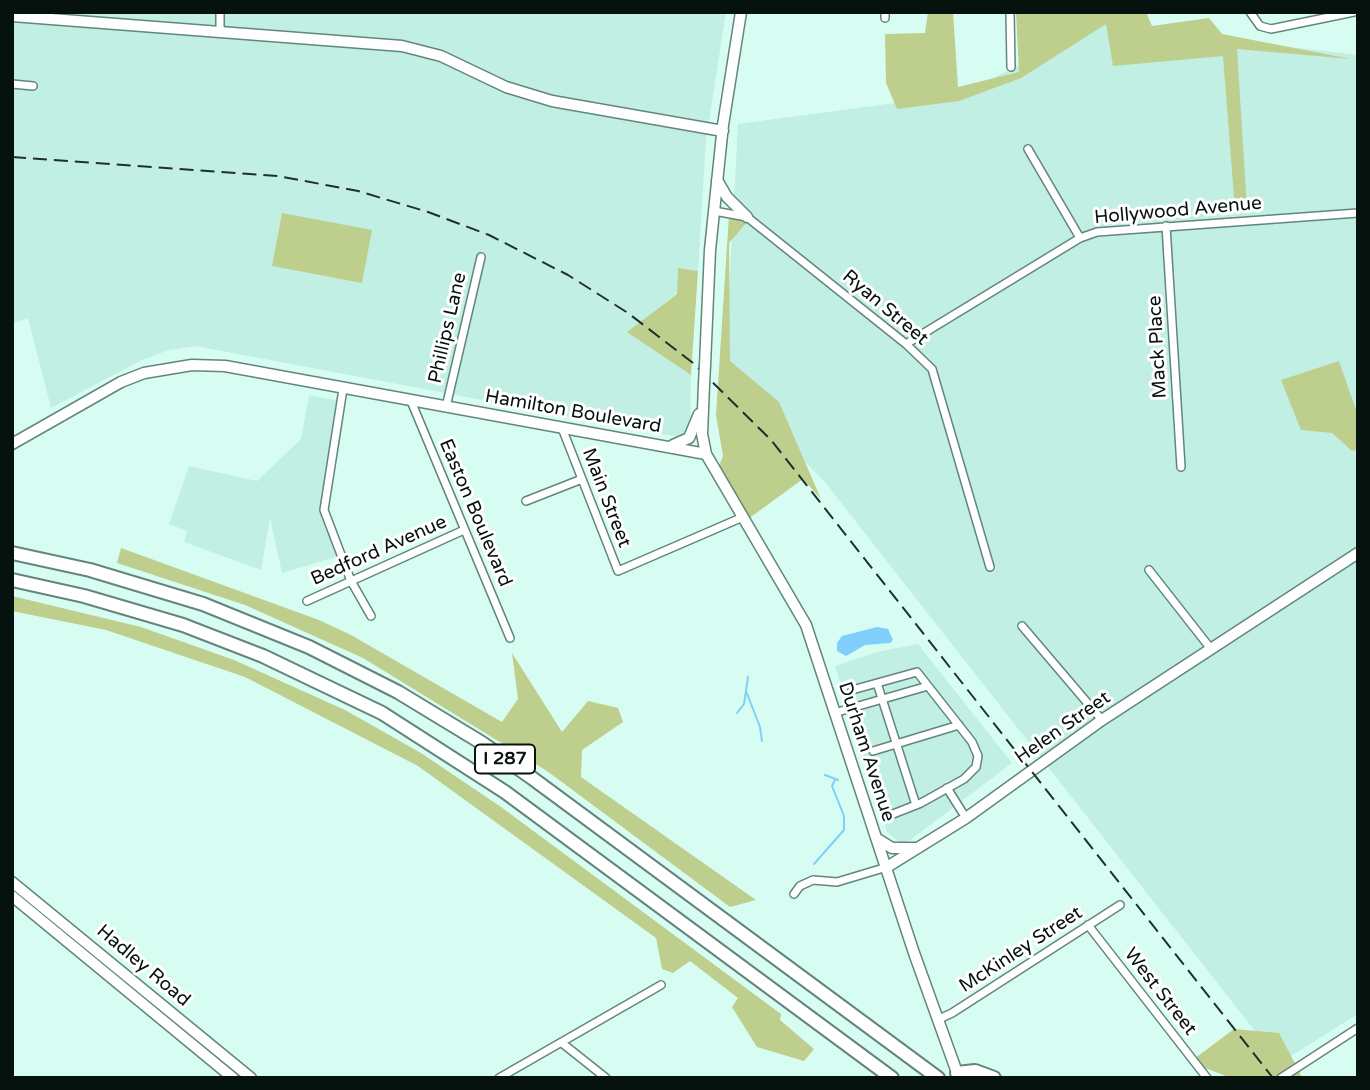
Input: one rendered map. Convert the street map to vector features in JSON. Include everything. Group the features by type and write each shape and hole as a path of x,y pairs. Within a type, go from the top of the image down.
{"highway":[{"name":"I 287","path":"12,553 102,573 203,604 309,647 398,692 482,743 541,785 938,1078"},
{"name":"I 287","path":"12,580 84,596 183,625 295,670 382,713 505,792 892,1078"},
{"path":"958,1076 975,1071 994,1078"}],"street":[{"path":"220,12 220,32"},
{"path":"706,454 702,434 703,400 714,211 741,12"},
{"path":"1010,12 1011,67"},
{"path":"1250,12 1260,26 1271,29 1354,12"},
{"path":"12,16 402,46 441,56 506,87 552,102 723,131"},
{"path":"12,84 33,86"},
{"path":"1028,149 1080,238"},
{"path":"718,180 727,197 747,218"},
{"name":"Ryan Street","path":"714,211 747,218 906,344 932,369 940,387 990,567"},
{"name":"Hollywood Avenue","path":"906,344 1080,238 1097,232 1358,213"},
{"name":"Mack Place","path":"1166,226 1181,467"},
{"name":"Phillips Lane","path":"446,407 481,257"},
{"name":"Hamilton Boulevard","path":"12,444 121,382 165,369 225,366 706,454"},
{"path":"343,389 324,510 351,581 371,616"},
{"path":"667,447 689,438 703,400"},
{"name":"Easton Boulevard","path":"411,401 510,638"},
{"name":"Main Street","path":"562,428 618,571 743,517"},
{"name":"Durham Avenue","path":"706,454 806,625 958,1076"},
{"path":"526,502 582,479"},
{"name":"Bedford Avenue","path":"307,601 464,530"},
{"name":"Helen Street","path":"887,867 966,818 1102,720 1358,553"},
{"path":"1149,570 1211,649"},
{"path":"1022,626 1102,720"},
{"path":"852,690 917,672 972,742 977,762 972,773 916,805 894,814"},
{"path":"877,683 916,805"},
{"path":"834,713 928,686"},
{"path":"873,751 959,725"},
{"path":"947,788 966,818"},
{"path":"876,837 893,849 918,848"},
{"path":"794,894 800,886 813,880 837,882 887,867"},
{"name":"Hadley Road","path":"12,882 251,1078"},
{"path":"14,897 23,890"},
{"name":"Hadley Road","path":"14,897 233,1078"},
{"name":"McKinley Street","path":"937,1020 958,1010 1120,905"},
{"name":"West Street","path":"1088,925 1207,1078"},
{"path":"499,1078 661,985"},
{"path":"1281,1078 1358,1028"},
{"path":"562,1043 606,1078"}],"shaded area":[{"path":"12,12 726,12 706,141 698,271 678,268 677,293 628,332 691,375 690,439 195,346 169,350 140,361 51,408 28,318 12,324"},
{"path":"1112,17 1206,37 1358,55 1358,1014 1280,1063 824,481 724,381 738,124 962,94"},
{"path":"309,395 345,402 339,448 325,497 342,555 282,573 270,518 261,570 184,542 187,531 169,524 189,466 257,481 301,439"},
{"path":"918,644 1012,763 909,841 899,842 887,832 835,666 877,652"}],"green space":[{"path":"928,12 953,12 958,87 1019,72 1016,12 1146,12 1152,26 1209,18 1222,34 1351,59 1237,49 1247,209 1235,210 1223,56 1113,66 1106,24 1021,78 959,101 897,109 886,83 885,34 925,33"},
{"path":"282,213 372,230 362,283 272,266"},
{"path":"729,215 748,221 729,243 730,361 779,402 821,499 803,479 748,519 719,466 723,456 716,415"},
{"path":"678,268 698,271 691,375 627,332 677,294"},
{"path":"1339,361 1358,416 1358,449 1352,451 1332,433 1301,430 1281,380"},
{"path":"121,548 319,620 351,635 502,722 518,699 512,653 562,732 588,701 618,708 623,722 582,750 581,777 756,900 730,907 547,771 363,658 245,605 117,563"},
{"path":"12,596 141,627 234,660 345,710 421,753 501,807 781,1014 780,1020 814,1049 804,1061 757,1047 732,1007 738,998 690,961 673,973 662,969 656,938 418,766 245,677 106,630 12,611"},
{"path":"1234,1029 1279,1033 1302,1077 1328,1078 1231,1078 1200,1066 1194,1059"}],"water":[{"path":"877,627 888,629 893,640 890,643 865,645 846,656 837,651 837,643 842,636"}],"waterway":[{"path":"737,713 744,704 748,677"},
{"path":"746,691 760,727 762,741"},
{"path":"825,775 838,780"},
{"path":"814,864 844,830 844,816 832,786 835,780"}],"railway":[{"path":"12,157 278,176 358,191 428,212 489,235 568,275 628,313 693,363 771,440 1273,1078"}]}
